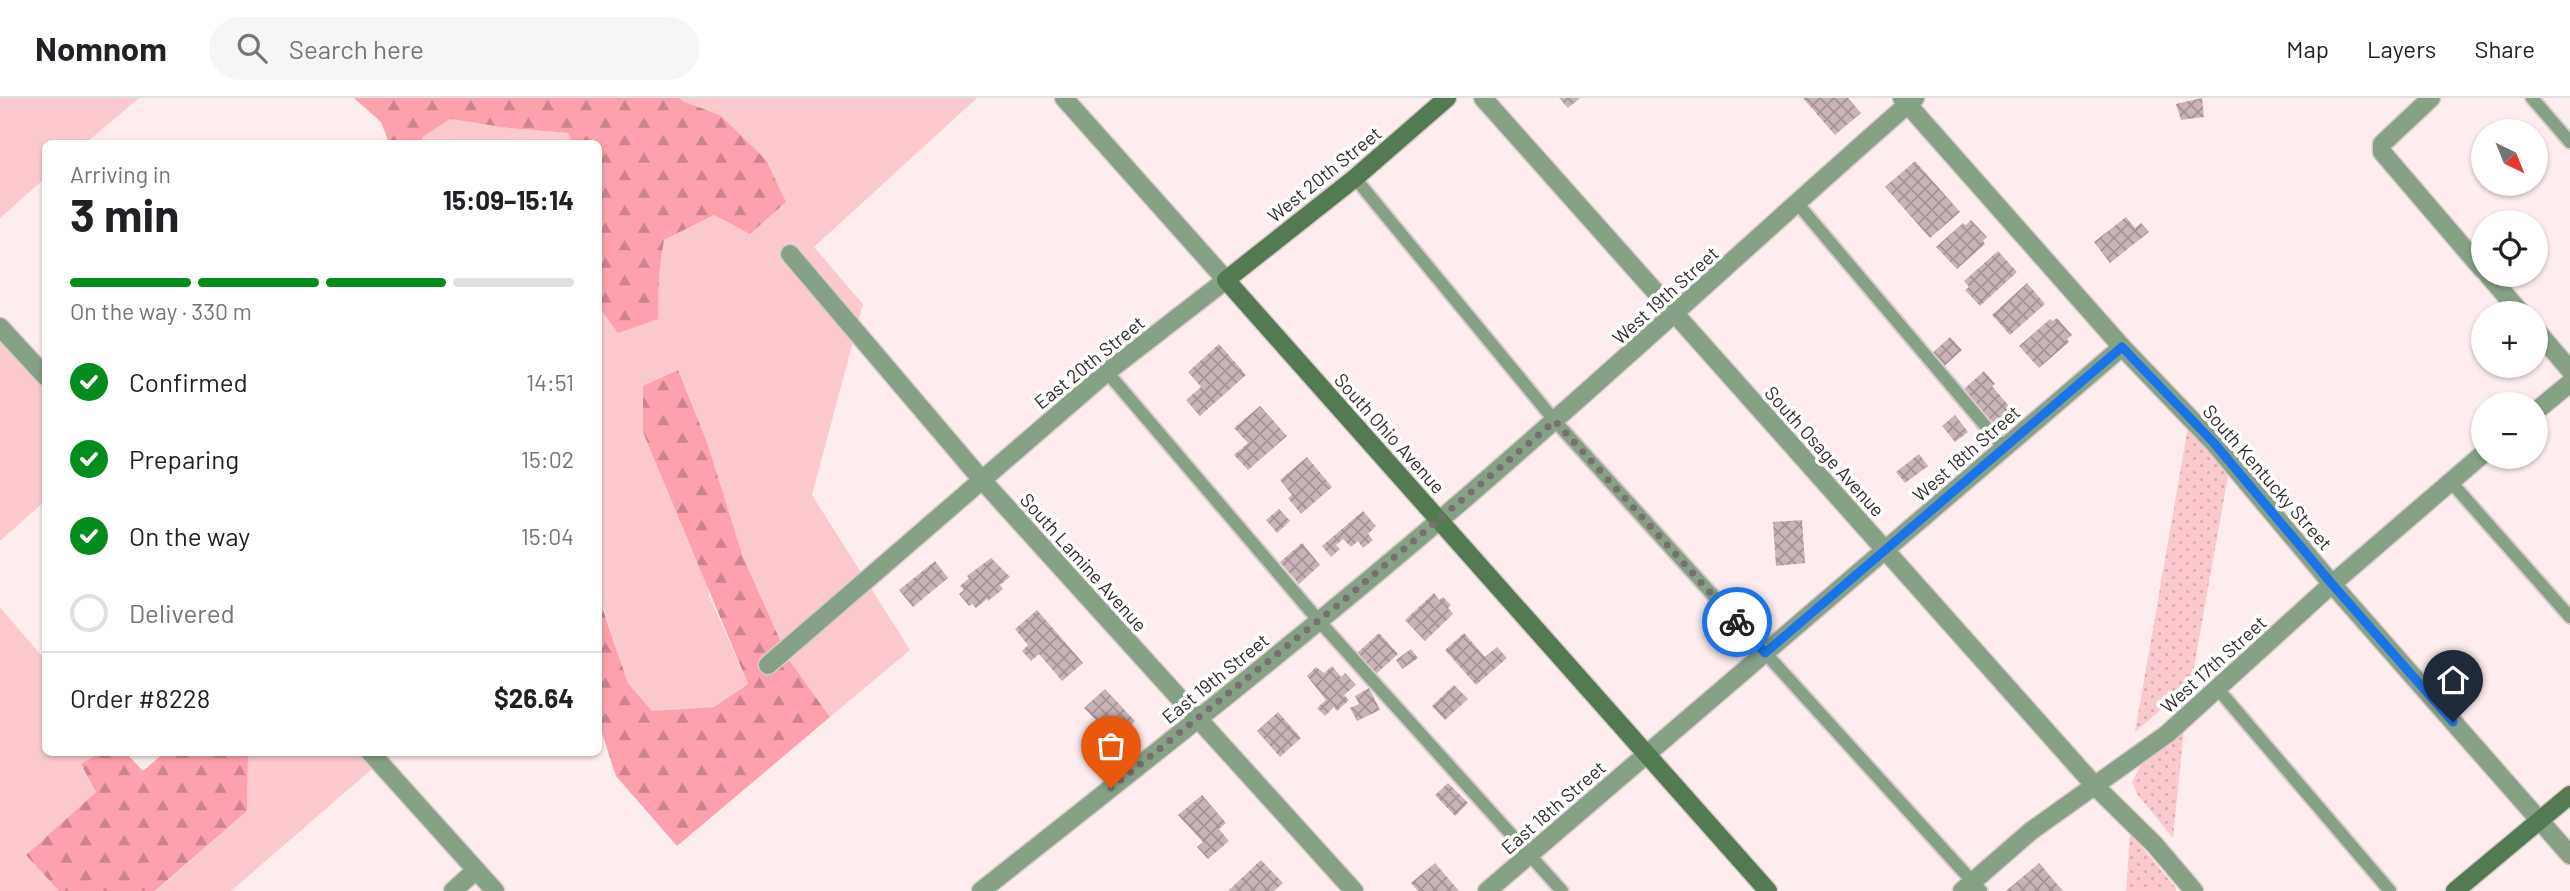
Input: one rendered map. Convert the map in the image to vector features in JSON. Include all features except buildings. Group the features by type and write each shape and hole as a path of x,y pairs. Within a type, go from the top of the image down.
{"street":[{"name":"South Ohio Avenue","path":"1064,98 1768,891"},
{"name":"West 20th Street","path":"1226,280 1355,178 1447,98"},
{"name":"South Osage Avenue","path":"1483,98 2096,787 2155,845 2194,891"},
{"path":"2431,98 2382,144 2382,152 2471,256"},
{"name":"West 19th Street","path":"1440,520 1675,314 1908,100"},
{"name":"South Kentucky Street","path":"1908,100 2122,347 2214,443 2332,584 2570,855"},
{"name":"South Lamine Avenue","path":"790,254 982,480 1354,891"},
{"name":"East 20th Street","path":"768,665 1107,372 1226,280"},
{"path":"2498,287 2511,301"},
{"path":"0,327 42,373"},
{"path":"2548,344 2570,370"},
{"name":"West 18th Street","path":"1646,755 2122,347"},
{"path":"2548,401 2570,383"},
{"name":"West 17th Street","path":"1972,888 2031,831 2167,734 2332,584 2471,464"},
{"name":"East 19th Street","path":"981,891 1198,719 1440,520"},
{"name":"East 18th Street","path":"1487,891 1646,755"},
{"path":"374,756 495,891"},
{"path":"2455,891 2570,795"},
{"path":"453,891 476,870"}],"lane":[{"path":"2532,98 2570,142"},
{"path":"1355,178 1555,421 1765,653 1972,888"},
{"path":"1797,204 2004,448"},
{"path":"1107,372 1319,621 1562,891"},
{"path":"2450,481 2570,617"},
{"path":"2217,688 2390,891"}],"shaded area":[{"path":"0,98 139,98 90,140 42,140 42,181 0,218"},
{"path":"680,98 977,98 814,247 863,304 812,495 910,650 830,717 789,660 743,557 707,442 678,370 709,596 748,684 714,707 652,711 628,683 602,604 602,308 658,319 659,273 664,240 714,215 720,115"},
{"path":"450,119 508,128 569,133 572,140 422,140"},
{"path":"0,335 42,382 42,504 0,541"},
{"path":"2188,427 2229,470 2191,684 2135,732"},
{"path":"0,607 42,656 42,756 95,756 82,764 96,792 26,855 59,891 0,891"},
{"path":"2184,728 2173,838 2137,794 2132,782 2141,765"},
{"path":"373,756 379,763 231,891 156,891 247,811 248,757"},
{"path":"2130,833 2176,888 2176,891 2126,891"}],"green space":[{"path":"354,98 680,98 720,115 766,160 786,202 750,234 714,215 664,240 659,273 658,319 618,333 602,311 602,140 572,140 568,133 508,128 450,119 422,140 388,140 381,122"},
{"path":"678,370 707,442 743,557 789,660 830,717 677,846 616,776 602,733 602,607 628,683 652,711 714,707 748,684 643,432 643,386"},
{"path":"95,756 129,756 143,771 160,756 248,756 247,811 155,891 59,891 26,855 96,792 81,764"}],"way so far":[{"path":"1111,788 1339,604 1555,421 1737,622"}],"route":[{"path":"1737,622 1765,653 2122,347 2214,443 2332,584 2453,722"}]}
